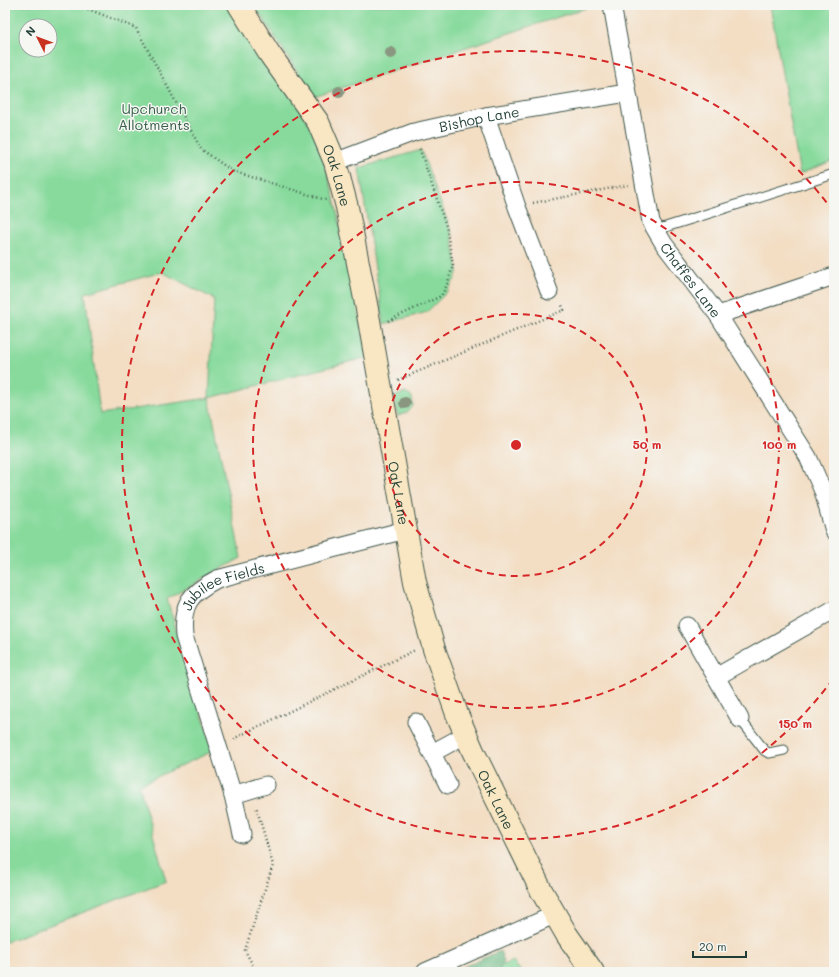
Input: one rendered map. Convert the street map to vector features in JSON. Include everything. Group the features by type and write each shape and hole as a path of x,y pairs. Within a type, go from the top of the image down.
{"street":[{"name":"Oak Lane","path":"239,5 269,53 318,122 335,162 347,207 371,328 415,582 432,642 465,735 554,915 593,972"},
{"name":"Chaffes Lane","path":"612,5 651,222 664,244 718,315 828,489 834,531"},
{"name":"Bishop Lane","path":"335,162 414,132 486,116 627,93"},
{"path":"486,116 517,208 549,291"},
{"path":"718,315 834,276"},
{"name":"Jubilee Fields","path":"242,834 233,794 184,636 184,611 199,588 217,579 405,530"},
{"path":"716,677 834,610"},
{"path":"687,626 740,719"},
{"path":"416,722 448,785"},
{"path":"432,753 465,735"},
{"path":"233,794 259,787"},
{"path":"425,972 554,915"}],"lane":[{"path":"656,230 834,174"},
{"path":"740,719 765,751 774,753 784,750"}],"path":[{"path":"81,5 136,28 201,150 232,171 347,207"},
{"path":"371,328 441,296 447,285 453,265 446,226 414,132"},
{"path":"517,208 644,182"},
{"path":"381,387 564,310 555,289 549,291"},
{"path":"237,746 235,738 432,642"},
{"path":"256,972 245,950 273,865 259,787"}],"green space":[{"name":"Upchurch Allotments","path":"5,5 233,5 316,135 333,193 368,357 209,398 241,558 167,599 213,751 139,785 166,881 5,942","holes":["162,272 214,299 209,398 100,414 85,293"]},
{"path":"254,5 595,5 314,97"},
{"path":"770,5 834,5 834,160 800,174"},
{"path":"421,150 451,231 458,270 455,279 446,293 427,312 384,324 359,168"},
{"path":"405,393 412,397 413,406 408,412 398,416 395,396"},
{"path":"500,951 504,961 498,972 452,972"},
{"path":"513,961 521,972 485,972"}]}
